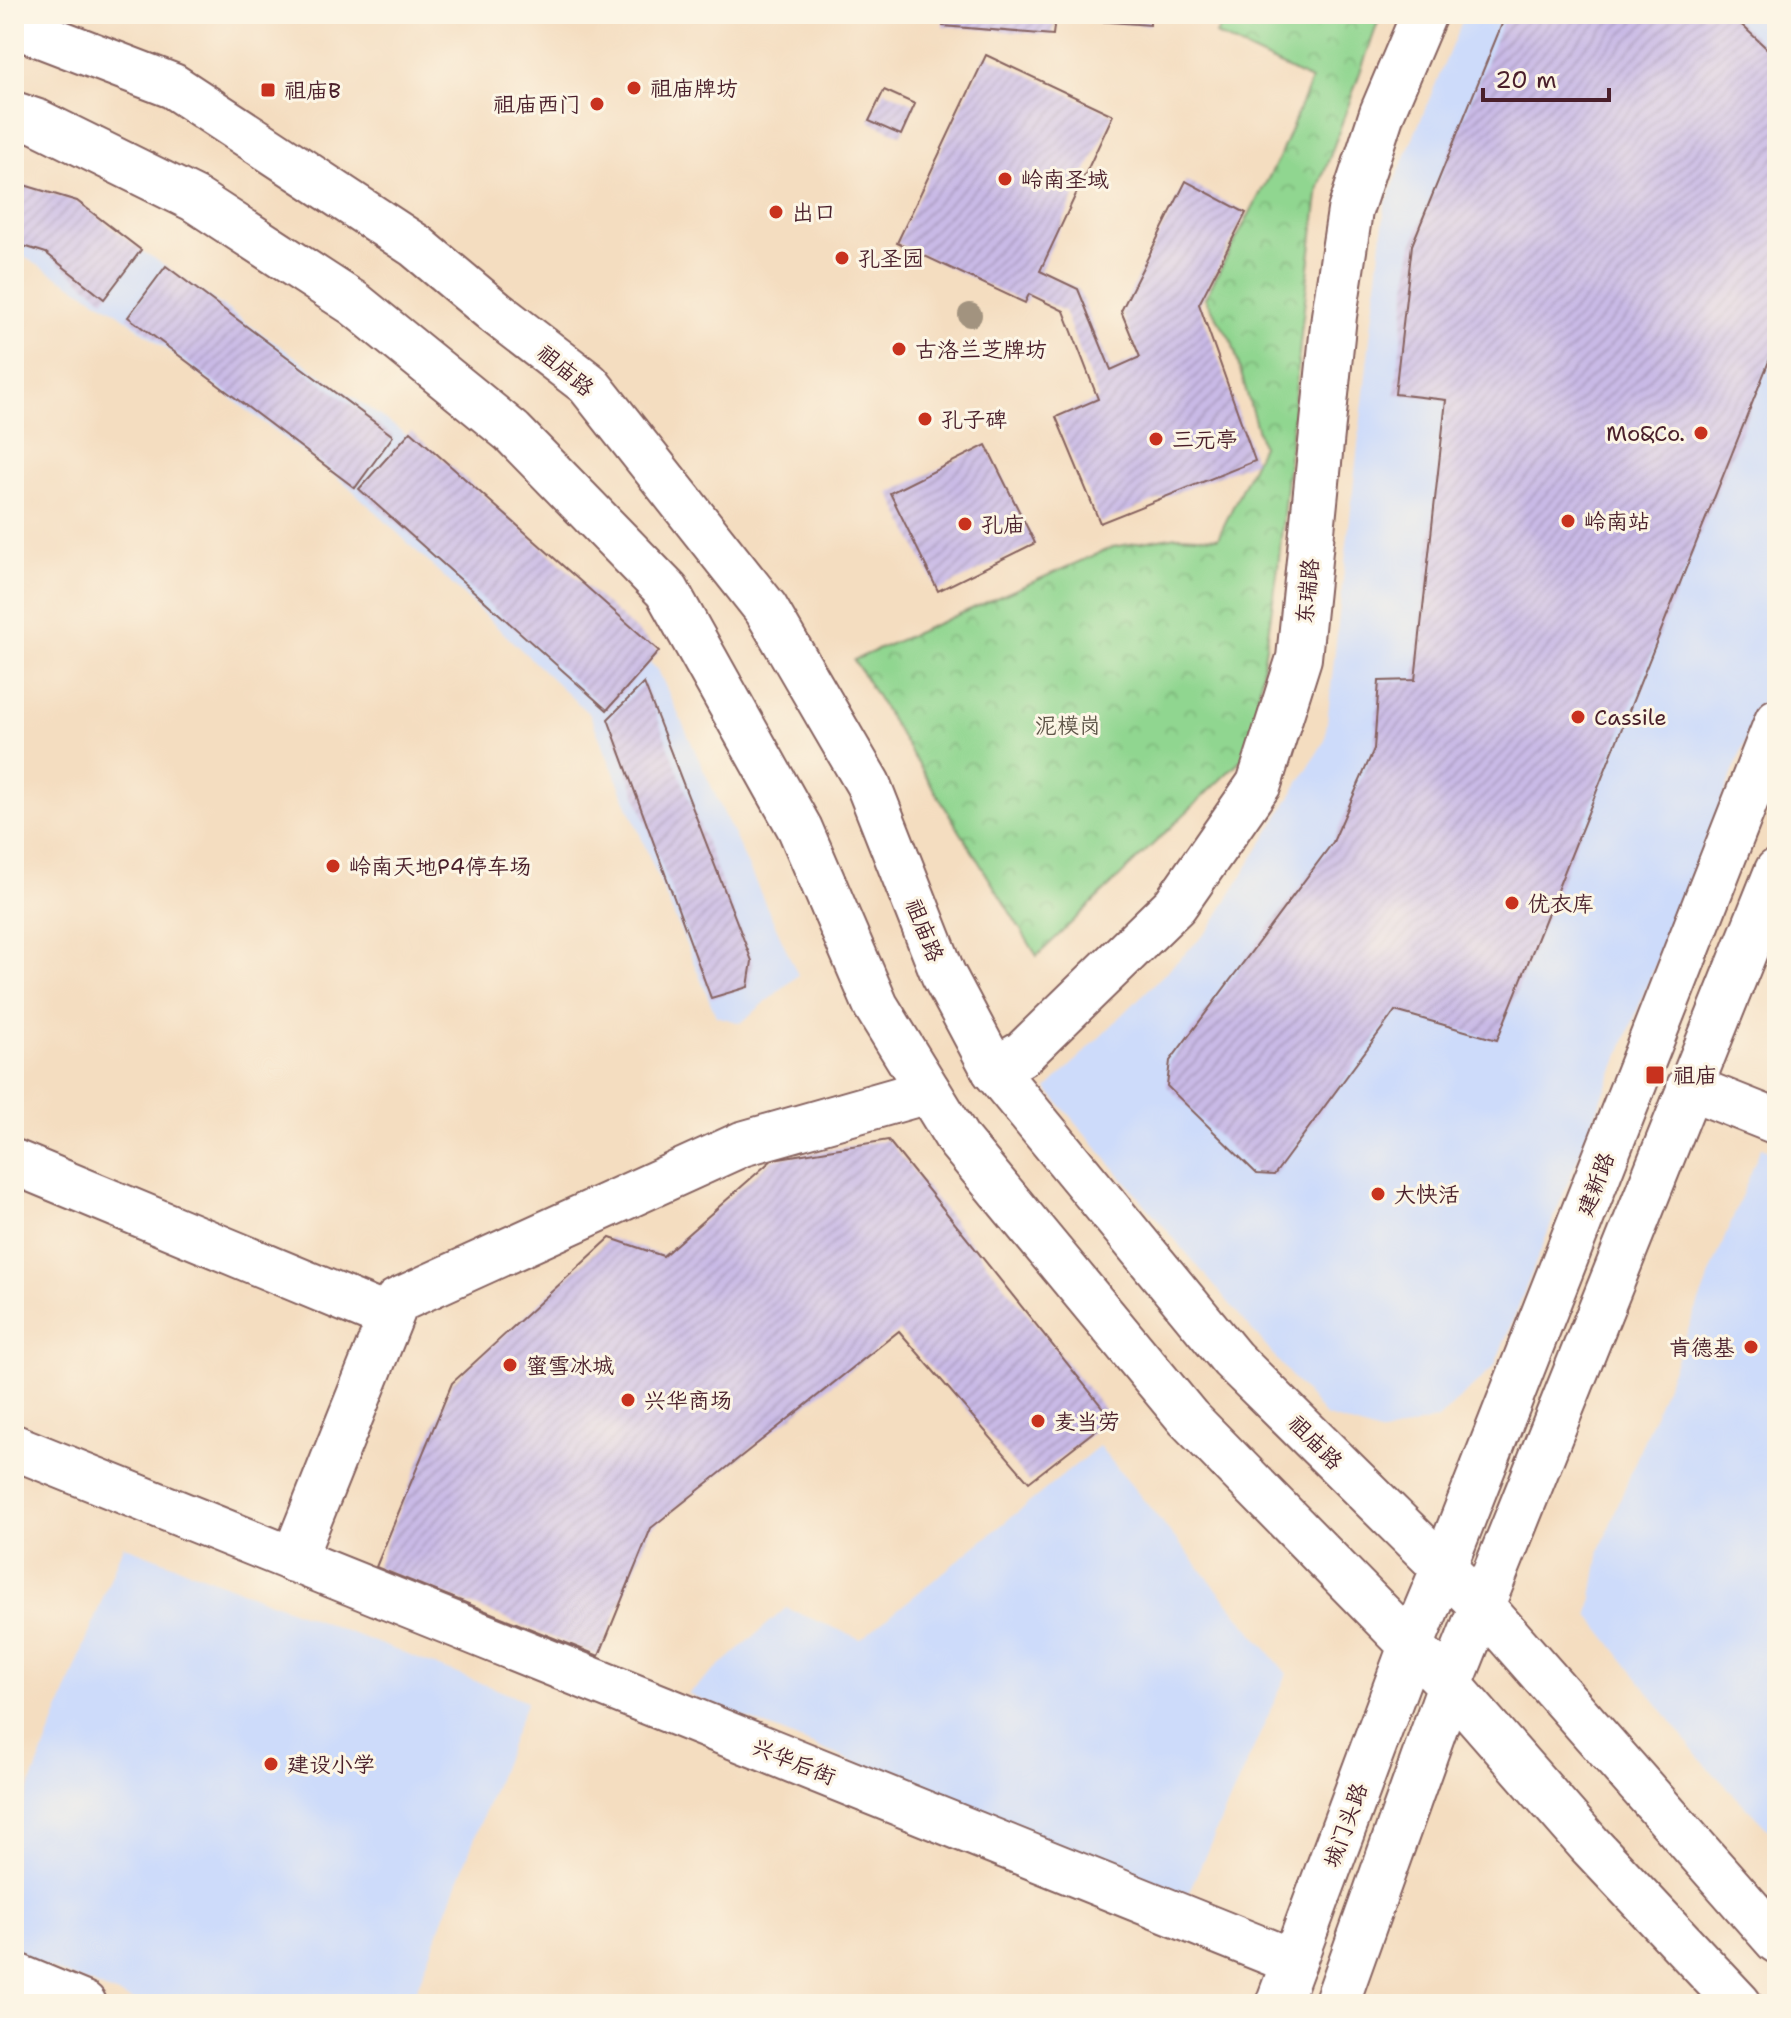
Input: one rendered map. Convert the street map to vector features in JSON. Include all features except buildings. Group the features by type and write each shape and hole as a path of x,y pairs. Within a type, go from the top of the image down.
{"main road":[{"name":"东瑞路","path":"994,1070 1023,1053 1175,905 1259,784 1299,658 1334,316 1350,211 1382,113 1424,14"},
{"name":"祖庙路","path":"14,25 173,86 416,246 588,384 766,609 868,784 943,974 994,1070 1232,1359 1481,1605 1777,1941"},
{"path":"14,114 38,122 194,199 355,304 512,432 667,591 800,829 876,1006 959,1141 1188,1418 1450,1685 1589,1844 1739,2004"},
{"name":"建新路","path":"1411,1646 1777,721"},
{"path":"1336,2004 1481,1605 1777,871"},
{"path":"1689,1087 1777,1122"},
{"path":"293,1560 397,1301 742,1144 928,1091"},
{"path":"14,1162 390,1318"},
{"name":"兴华后街","path":"14,1447 1294,1962"},
{"name":"城门头路","path":"1278,2004 1411,1646"},
{"path":"14,1975 84,2004"}],"shaded area":[{"path":"1465,14 1777,14 1777,663 1494,1367 1438,1419 1383,1434 1325,1416 1047,1089 1209,930 1325,740 1385,205"},
{"path":"14,181 154,258 400,430 658,670 798,975 741,1023 716,1016 590,715 349,487 117,312 14,251"},
{"path":"1761,1147 1777,1153 1777,1839 1701,1760 1589,1615 1600,1550"},
{"path":"1099,1446 1287,1674 1186,1898 688,1694 786,1608 861,1639"},
{"name":"建设小学","path":"123,1545 527,1701 411,2004 142,2004 14,1955 14,1828"}],"green space":[{"name":"泥模岗","path":"1225,14 1381,14 1319,187 1278,568 1250,751 1037,956 854,660 1113,547 1177,536 1218,538 1262,446 1232,342 1205,298 1279,158 1311,80 1216,35"}],"place":[{"name":"祖庙牌坊","path":"634,88"},
{"name":"祖庙B","path":"268,90"},
{"name":"祖庙西门","path":"597,104"},
{"name":"岭南圣域","path":"1005,179"},
{"name":"出口","path":"776,212"},
{"name":"孔圣园","path":"842,258"},
{"name":"古洛兰芝牌坊","path":"899,349"},
{"name":"孔子碑","path":"925,419"},
{"name":"Mo&Co.","path":"1701,433"},
{"name":"三元亭","path":"1156,439"},
{"name":"岭南站","path":"1568,521"},
{"name":"孔庙","path":"965,524"},
{"name":"Cassile","path":"1578,717"},
{"name":"岭南天地P4停车场","path":"333,866"},
{"name":"优衣库","path":"1512,903"},
{"name":"祖庙","path":"1655,1075"},
{"name":"大快活","path":"1378,1194"},
{"name":"肯德基","path":"1751,1347"},
{"name":"蜜雪冰城","path":"510,1365"},
{"name":"兴华商场","path":"628,1400"},
{"name":"麦当劳","path":"1038,1421"},
{"name":"建设小学","path":"271,1764"}]}
